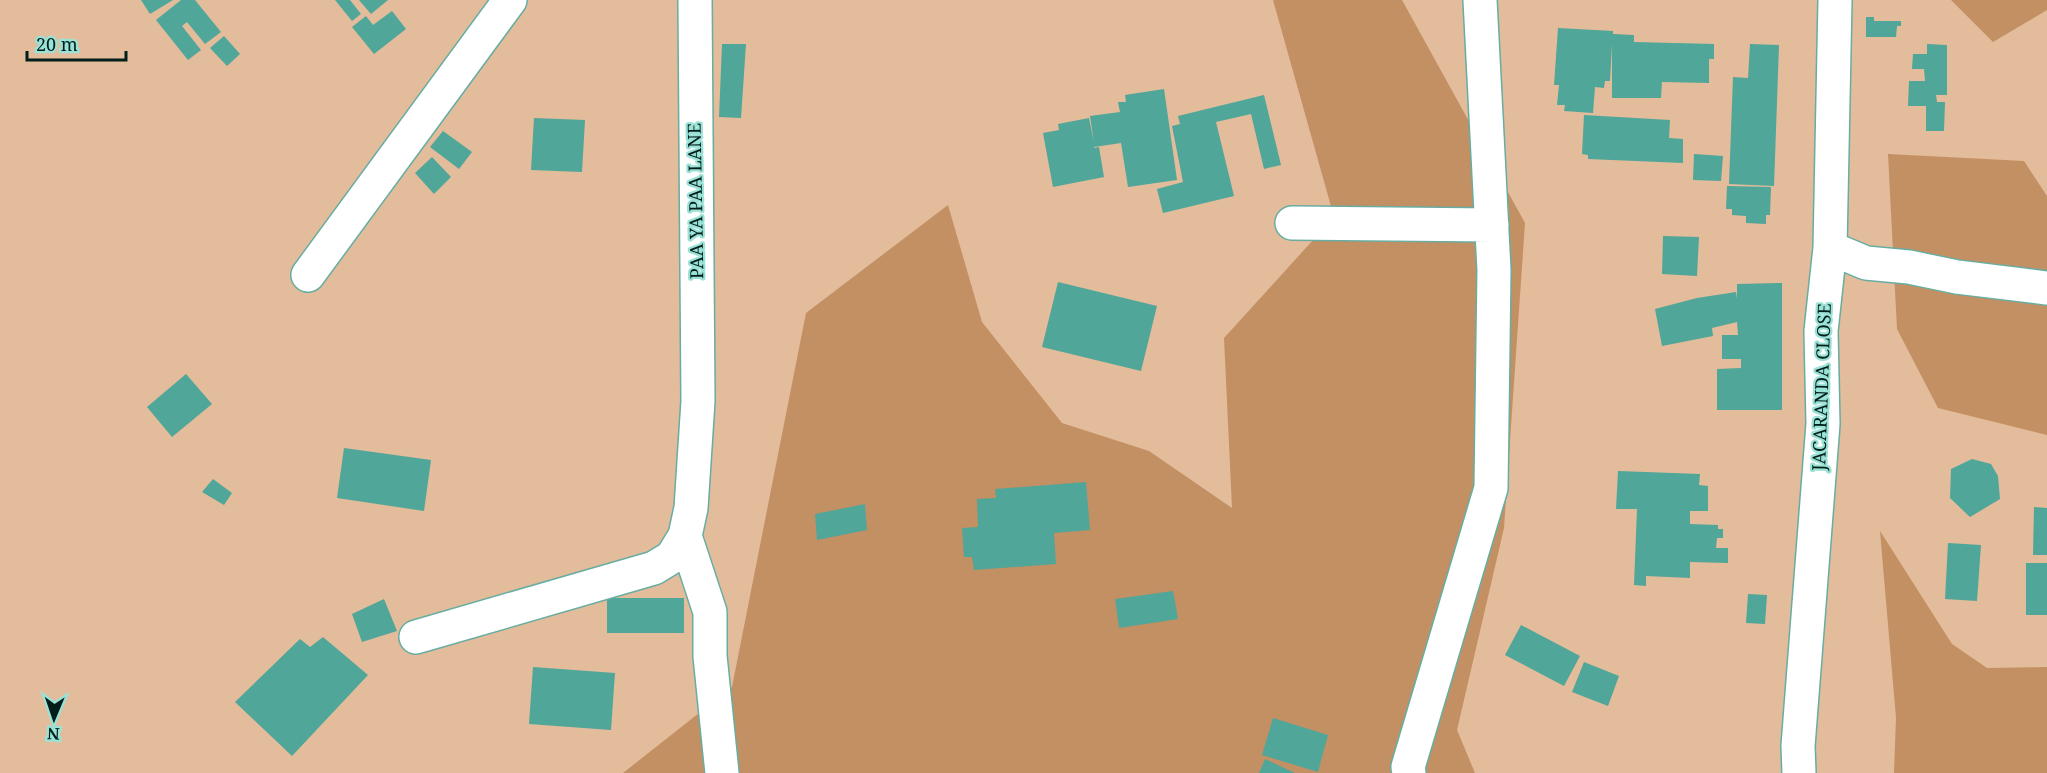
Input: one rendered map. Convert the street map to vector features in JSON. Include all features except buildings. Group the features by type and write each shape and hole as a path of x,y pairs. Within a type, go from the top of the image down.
{"street":[{"path":"308,275 510,0"},
{"name":"PAA YA PAA LANE","path":"685,536 691,508 698,401 695,0"},
{"path":"1409,773 1408,766 1491,488 1494,270 1480,0"},
{"name":"JACARANDA CLOSE","path":"1799,773 1798,746 1823,424 1821,331 1830,248 1835,0"},
{"path":"1292,224 1492,225"},
{"path":"1830,248 1866,263 1909,267 1957,277 2047,288"},
{"path":"416,637 654,568 672,557 685,536"},
{"path":"685,536 710,612 710,656 722,773"}],"shaded area":[{"path":"0,0 2047,0 2047,773 0,773"},
{"path":"1273,0 1402,0 1525,223 1504,528 1457,730 1475,773 623,773 732,687 806,313 948,205 982,322 1062,423 1149,451 1232,508 1224,338 1334,217"},
{"path":"1951,0 2047,0 2047,10 1993,42"},
{"path":"1888,154 2024,161 2047,196 2047,435 1938,408 1897,329"},
{"path":"1880,531 1952,644 1987,668 2047,667 2047,773 1894,773 1896,718"}]}
